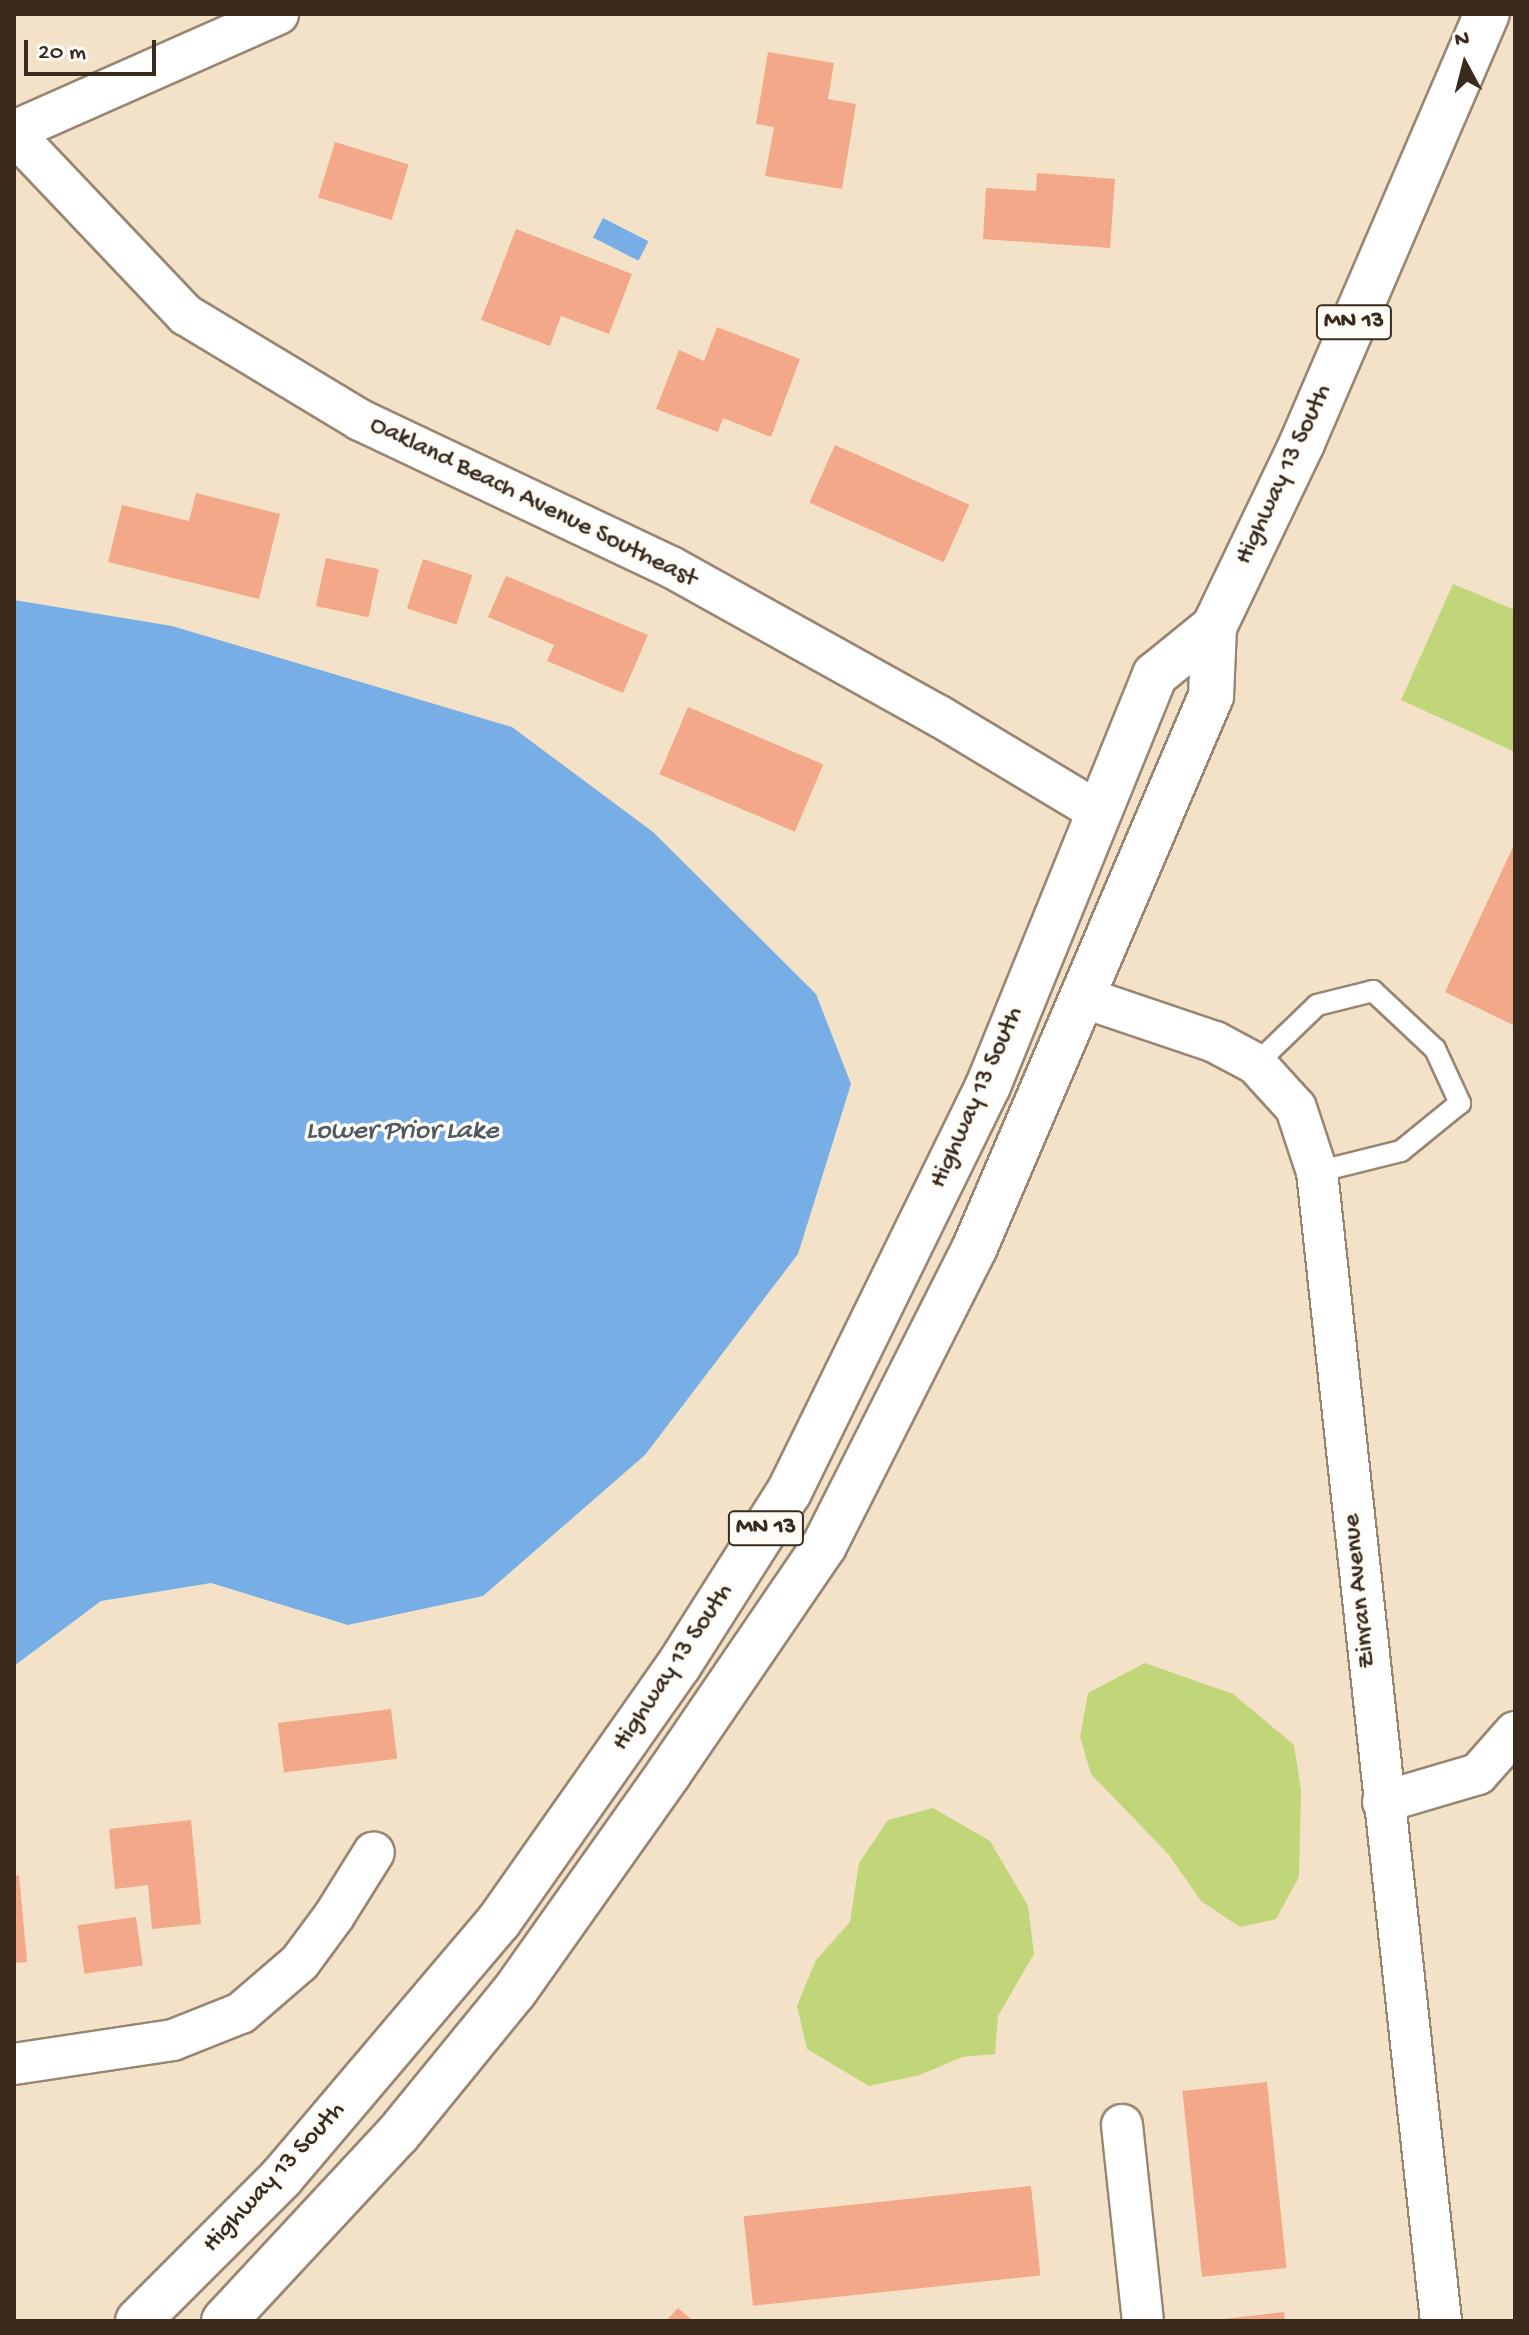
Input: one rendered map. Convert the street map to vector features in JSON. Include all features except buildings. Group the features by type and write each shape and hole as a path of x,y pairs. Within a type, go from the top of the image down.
{"main road":[{"name":"Highway 13 South","path":"224,2321 398,2134 514,1992 824,1546 975,1247 1211,696 1214,627 1302,443 1487,14"},
{"name":"Highway 13 South","path":"138,2321 281,2178 499,1921 696,1638 789,1492 974,1114 1155,675 1214,627"}],"street":[{"path":"14,132 278,14"},
{"name":"Oakland Beach Avenue Southeast","path":"14,132 186,315 360,420 671,567 939,716 1099,812"},
{"name":"Zinran Avenue","path":"1082,997 1215,1042 1256,1064 1296,1108 1317,1172 1441,2321"},
{"path":"1383,1802 1478,1774 1515,1732"},
{"path":"14,2064 173,2040 241,2013 300,1962 334,1916 374,1852"},
{"path":"1122,2125 1143,2321"}],"lane":[{"path":"1256,1064 1317,1005 1373,991 1435,1049 1460,1103 1401,1151 1317,1172"}],"green space":[{"path":"1453,584 1515,610 1515,752 1401,700"},
{"path":"1145,1663 1233,1694 1294,1745 1301,1790 1299,1877 1276,1919 1240,1927 1201,1901 1169,1855 1091,1774 1080,1737 1088,1693"},
{"path":"933,1808 990,1841 1028,1906 1034,1954 998,2016 995,2054 962,2057 920,2075 869,2086 807,2049 797,2006 816,1960 850,1922 859,1863 888,1820"}],"water":[{"path":"603,218 648,241 638,261 593,238"},
{"name":"Lower Prior Lake","path":"14,600 172,626 512,727 653,832 816,994 851,1084 798,1254 645,1455 483,1596 348,1625 211,1583 101,1601 14,1666"}]}
